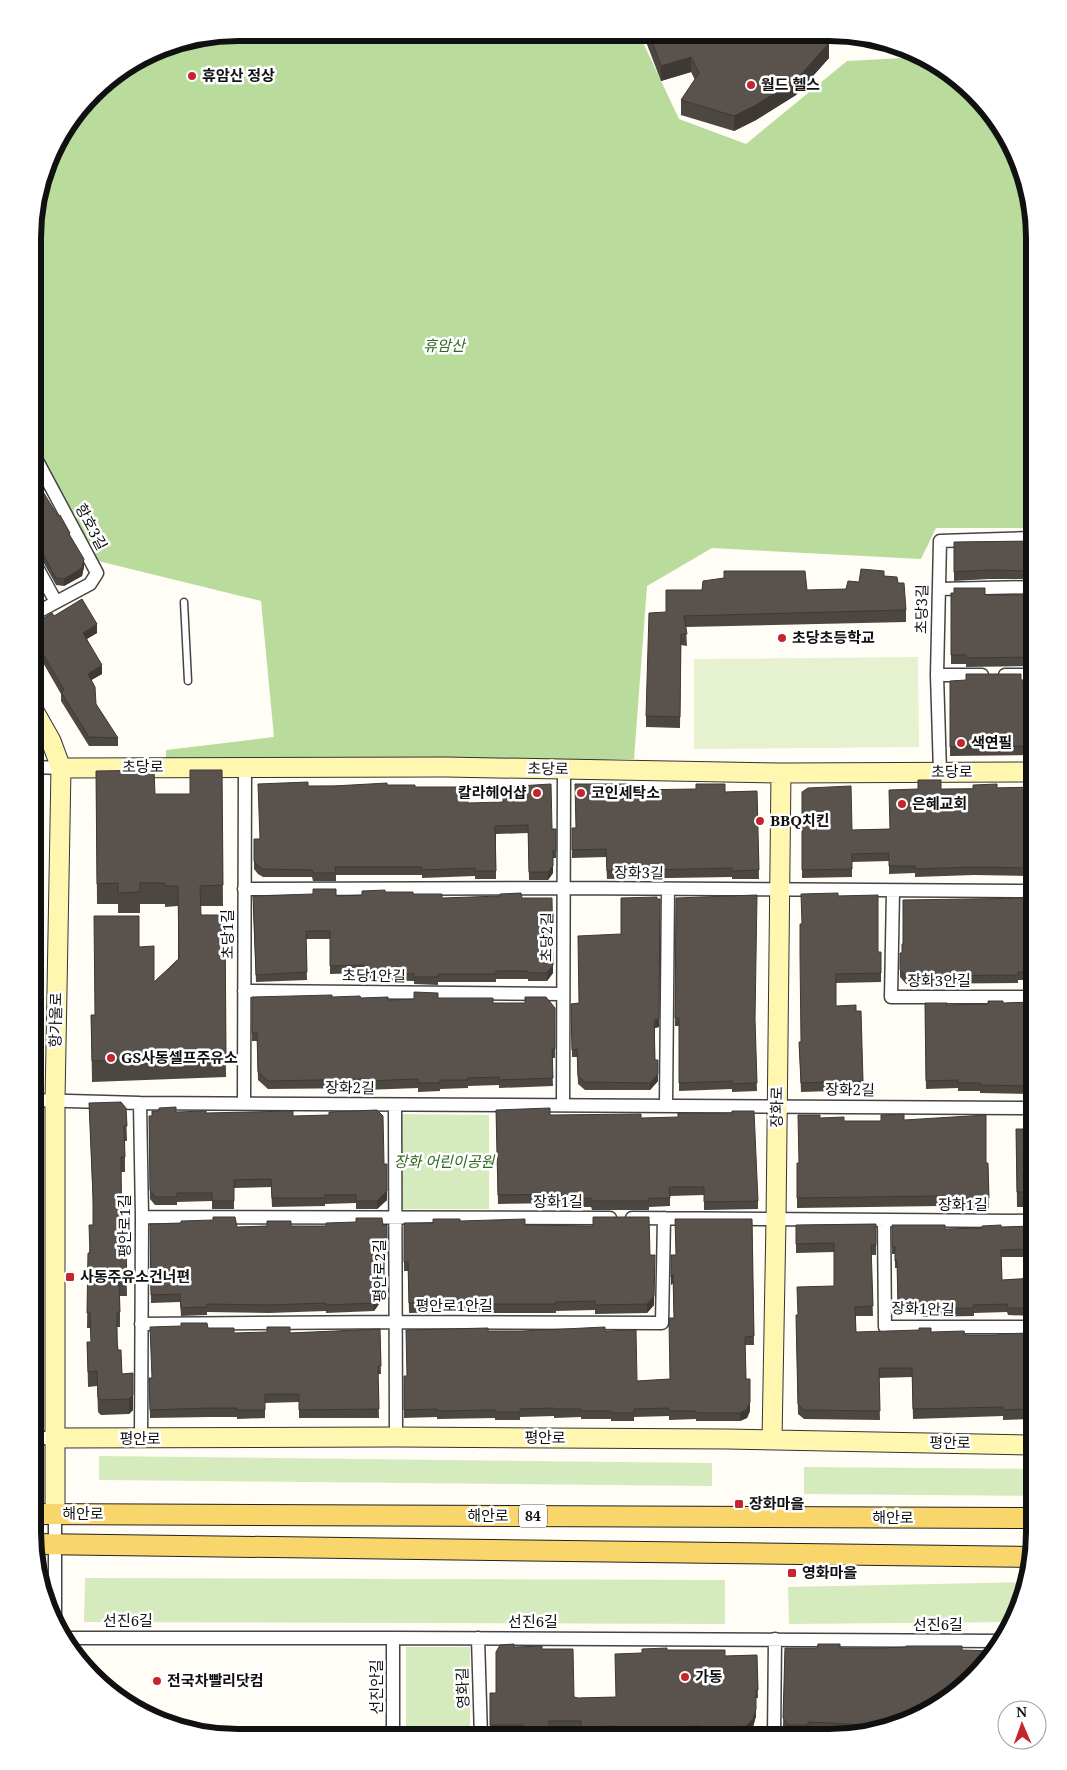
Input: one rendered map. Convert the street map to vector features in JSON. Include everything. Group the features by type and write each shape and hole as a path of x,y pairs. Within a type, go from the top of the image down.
{"main road":[{"name":"해안로","path":"41,1514 1026,1518"},
{"name":"해안로","path":"42,1544 1024,1557"}],"street":[{"name":"항호3길","path":"41,468 97,573 90,584 41,610"},
{"name":"초당3길","path":"940,772 937,675 940,541 1026,538"},
{"path":"41,575 56,602"},
{"path":"939,589 1026,587"},
{"path":"937,675 1026,675"},
{"name":"항가울로","path":"41,723 51,741 61,768 55,1101 55,1514"},
{"name":"초당로","path":"61,768 244,766 446,767 781,773 1026,772"},
{"name":"초당1길","path":"244,766 244,1102"},
{"path":"41,767 61,768"},
{"name":"초당2길","path":"563,1104 564,770"},
{"name":"장화로","path":"772,1440 781,773"},
{"name":"장화3길","path":"244,889 564,888 1026,891"},
{"path":"666,1105 668,889"},
{"name":"장화3안길","path":"893,891 891,998 1026,997"},
{"name":"초당1안길","path":"244,991 563,994"},
{"name":"장화2길","path":"41,1100 395,1105 563,1104 1026,1108"},
{"name":"평안로1길","path":"140,1103 142,1217 141,1439"},
{"name":"평안로2길","path":"395,1105 396,1437"},
{"name":"장화1길","path":"142,1217 1026,1221"},
{"name":"평안로1안길","path":"141,1324 396,1322 662,1323 664,1218"},
{"name":"장화1안길","path":"884,1220 885,1327 1026,1327"},
{"name":"평안로","path":"55,1438 396,1437 772,1440 1026,1445"},
{"path":"41,1438 55,1438"},
{"path":"55,1514 55,1605"},
{"name":"선진6길","path":"72,1638 993,1641"},
{"name":"선진안길","path":"393,1638 393,1729"},
{"name":"영화길","path":"478,1638 481,1729"},
{"path":"774,1729 775,1639"}],"lane":[{"path":"184,602 188,681"}],"green space":[{"name":"휴암산","path":"238,41 642,41 679,119 746,144 847,61 908,58 938,74 959,90 977,108 993,129 1011,163 1022,200 1026,238 1026,528 936,528 921,559 712,548 647,586 634,759 166,762 166,750 274,737 261,601 90,559 41,463 41,238 43,212 48,187 56,163 82,118 118,82 163,56 200,45"},
{"path":"918,657 919,747 694,749 694,659"},
{"name":"장화 어린이공원","path":"399,1114 489,1115 489,1209 399,1209"},
{"path":"99,1456 712,1463 712,1486 99,1480"},
{"path":"804,1467 1026,1469 1026,1496 804,1494"},
{"path":"85,1578 725,1580 725,1624 84,1622"},
{"path":"1019,1582 1011,1607 1003,1622 789,1624 788,1587"},
{"path":"406,1647 470,1647 470,1729 406,1729"}],"building":[{"name":"월드 헬스","path":"652,41 829,41 796,80 756,105 734,116 681,100 699,73 691,57 661,66"},
{"path":"41,489 58,516 60,515 84,559 82,568 64,579 56,578 41,550"},
{"path":"1026,541 1026,571 954,572 954,542"},
{"path":"861,569 884,571 884,576 897,577 898,583 904,583 906,610 684,616 687,634 681,634 680,717 646,716 649,613 666,612 666,590 702,590 703,581 724,578 724,571 805,571 807,590 846,589 848,581 859,582"},
{"path":"954,588 985,588 985,595 1026,595 1026,657 966,658 966,655 951,655 951,593 954,593"},
{"path":"82,599 97,624 83,633 102,665 88,674 95,687 96,704 118,738 89,737 61,692 64,690 41,651 41,620 52,613 54,616"},
{"path":"966,674 1021,674 1021,680 1026,680 1026,746 950,747 950,681 966,680"},
{"path":"154,770 155,794 190,794 190,770 222,770 223,885 200,886 201,915 225,915 226,1056 92,1061 91,1015 95,1015 94,916 139,916 139,947 154,946 154,982 179,959 178,886 165,886 165,883 140,883 140,892 118,893 118,883 97,884 96,771"},
{"path":"918,780 941,780 941,789 973,789 973,785 997,784 997,788 1026,787 1026,868 915,869 915,866 889,866 889,853 852,854 852,869 802,870 802,792 808,788 851,786 852,830 890,829 889,790 918,789"},
{"path":"308,782 308,786 387,783 387,785 415,785 415,787 467,787 468,803 503,802 503,787 551,784 552,829 556,829 556,851 553,851 553,866 548,872 529,872 528,825 495,826 496,871 475,871 475,868 422,870 422,867 335,867 336,873 313,873 312,870 263,869 254,861 254,839 260,839 258,784"},
{"path":"575,784 630,784 630,790 696,789 696,784 725,784 725,792 757,791 759,870 732,871 732,868 607,871 606,849 572,850 572,828 576,828"},
{"path":"313,889 336,889 336,896 362,895 362,891 385,890 385,892 413,892 413,894 442,894 442,898 500,896 500,894 521,893 522,898 552,898 553,965 547,973 496,971 496,974 438,974 438,977 414,977 414,974 364,973 364,965 330,966 330,931 306,931 307,972 256,975 253,896 313,894"},
{"path":"838,893 838,896 878,895 878,952 881,952 881,973 836,974 836,1006 856,1005 856,1011 861,1011 863,1081 801,1083 799,1042 801,1042 801,894"},
{"path":"757,895 755,1019 757,1083 732,1084 732,1081 679,1083 679,1018 675,1018 676,898"},
{"path":"657,897 657,899 660,899 659,1019 654,1020 655,1060 658,1060 658,1074 650,1083 585,1082 578,1076 577,1049 572,1050 571,1004 579,1003 578,936 621,934 621,898"},
{"path":"1026,898 1026,972 1018,972 1018,975 906,976 900,970 900,953 902,953 903,944 903,900"},
{"path":"414,992 438,993 438,998 493,998 493,1003 525,1003 525,997 546,997 555,1008 555,1049 552,1049 553,1078 499,1080 499,1077 468,1078 468,1080 440,1080 440,1083 418,1083 418,1079 268,1081 258,1072 257,1033 252,1033 252,997 332,995 332,997 388,997 388,1000 414,999"},
{"path":"988,1001 1003,1001 1003,1003 1026,1002 1026,1086 980,1085 980,1083 958,1083 958,1080 926,1081 925,1003 947,1003 947,1005 988,1004"},
{"path":"121,1102 126,1108 127,1126 124,1126 125,1157 121,1157 122,1252 126,1252 127,1281 119,1281 120,1312 117,1312 117,1342 118,1350 121,1350 122,1374 133,1373 133,1395 129,1399 101,1400 98,1397 97,1371 88,1372 87,1342 91,1342 90,1313 87,1313 88,1253 90,1253 89,1225 93,1225 89,1103"},
{"path":"176,1107 176,1112 293,1111 293,1116 329,1115 329,1112 377,1110 383,1116 384,1164 387,1164 387,1191 377,1201 356,1201 356,1195 325,1195 325,1198 272,1198 271,1179 234,1180 234,1201 212,1201 212,1193 177,1193 177,1197 155,1197 150,1190 149,1116 152,1116 152,1111 159,1111 159,1108"},
{"path":"550,1108 550,1115 641,1114 641,1118 678,1117 678,1113 754,1111 758,1201 704,1202 704,1187 669,1187 670,1198 649,1198 649,1201 592,1201 591,1198 561,1199 561,1194 498,1195 496,1110"},
{"path":"904,1114 904,1120 986,1115 986,1163 988,1163 989,1198 940,1200 940,1196 797,1198 797,1163 799,1163 798,1115 820,1115 820,1118 844,1117 844,1121 881,1121 881,1115"},
{"path":"1016,1129 1026,1129 1026,1192 1017,1192"},
{"path":"213,1217 235,1217 237,1227 267,1226 267,1221 291,1221 291,1226 326,1226 326,1223 356,1222 356,1218 382,1218 383,1225 387,1225 387,1257 378,1257 379,1296 374,1303 326,1305 326,1303 269,1305 207,1304 207,1307 181,1308 180,1294 151,1295 150,1224 213,1220"},
{"path":"593,1217 649,1217 650,1255 655,1255 654,1296 647,1304 595,1305 595,1301 556,1302 556,1304 409,1303 408,1262 404,1262 404,1223 433,1223 433,1219 460,1219 460,1221 525,1219 525,1225 593,1226"},
{"path":"675,1219 752,1219 754,1336 745,1337 746,1379 750,1379 750,1402 747,1409 740,1413 696,1413 696,1411 669,1411 669,1408 634,1409 634,1413 554,1408 520,1409 520,1412 495,1412 495,1410 437,1411 437,1409 404,1410 404,1376 407,1376 406,1330 488,1328 488,1331 522,1331 605,1327 605,1331 636,1330 637,1381 670,1379 669,1318 674,1318 671,1255 676,1255"},
{"path":"876,1224 876,1245 871,1245 873,1306 855,1307 856,1332 931,1328 931,1332 964,1331 965,1335 1026,1333 1026,1409 1003,1410 1003,1407 913,1409 912,1368 879,1368 880,1411 804,1410 798,1404 797,1287 834,1286 834,1243 796,1244 796,1225"},
{"path":"892,1225 945,1225 945,1229 982,1228 982,1226 1001,1225 1001,1227 1026,1226 1026,1249 1001,1250 1002,1280 1026,1278 1026,1308 1008,1308 1007,1304 973,1305 974,1308 923,1309 923,1305 898,1306 897,1261 895,1261 895,1247 892,1247"},
{"path":"181,1323 207,1323 208,1328 234,1328 234,1333 267,1332 267,1327 290,1327 290,1333 380,1329 381,1366 378,1366 379,1409 299,1410 299,1394 265,1394 265,1410 209,1408 150,1410 149,1378 152,1378 150,1327 181,1326"},
{"path":"514,1644 514,1647 542,1646 542,1649 573,1649 574,1697 578,1698 616,1697 615,1654 642,1653 642,1649 667,1648 667,1650 725,1650 725,1656 757,1655 758,1690 756,1690 756,1709 753,1719 746,1726 700,1728 700,1726 643,1728 616,1726 581,1727 581,1721 549,1721 549,1727 490,1725 490,1693 496,1693 496,1652 500,1645"},
{"path":"818,1644 840,1644 840,1648 962,1646 962,1650 986,1651 977,1662 949,1688 904,1714 868,1725 808,1722 808,1725 789,1725 783,1718 785,1648 817,1648"}],"place":[{"name":"휴암산 정상","path":"192,76"},
{"name":"월드 헬스","path":"751,85"},
{"name":"초당초등학교","path":"782,638"},
{"name":"색연필","path":"961,743"},
{"name":"칼라헤어샵","path":"537,793"},
{"name":"코인세탁소","path":"581,793"},
{"name":"은혜교회","path":"902,804"},
{"name":"BBQ치킨","path":"760,821"},
{"name":"GS사동셀프주유소","path":"111,1058"},
{"name":"사동주유소건너편","path":"70,1277"},
{"name":"장화마을","path":"739,1504"},
{"name":"영화마을","path":"792,1573"},
{"name":"가동","path":"685,1677"},
{"name":"전국차빨리닷컴","path":"157,1681"}]}
